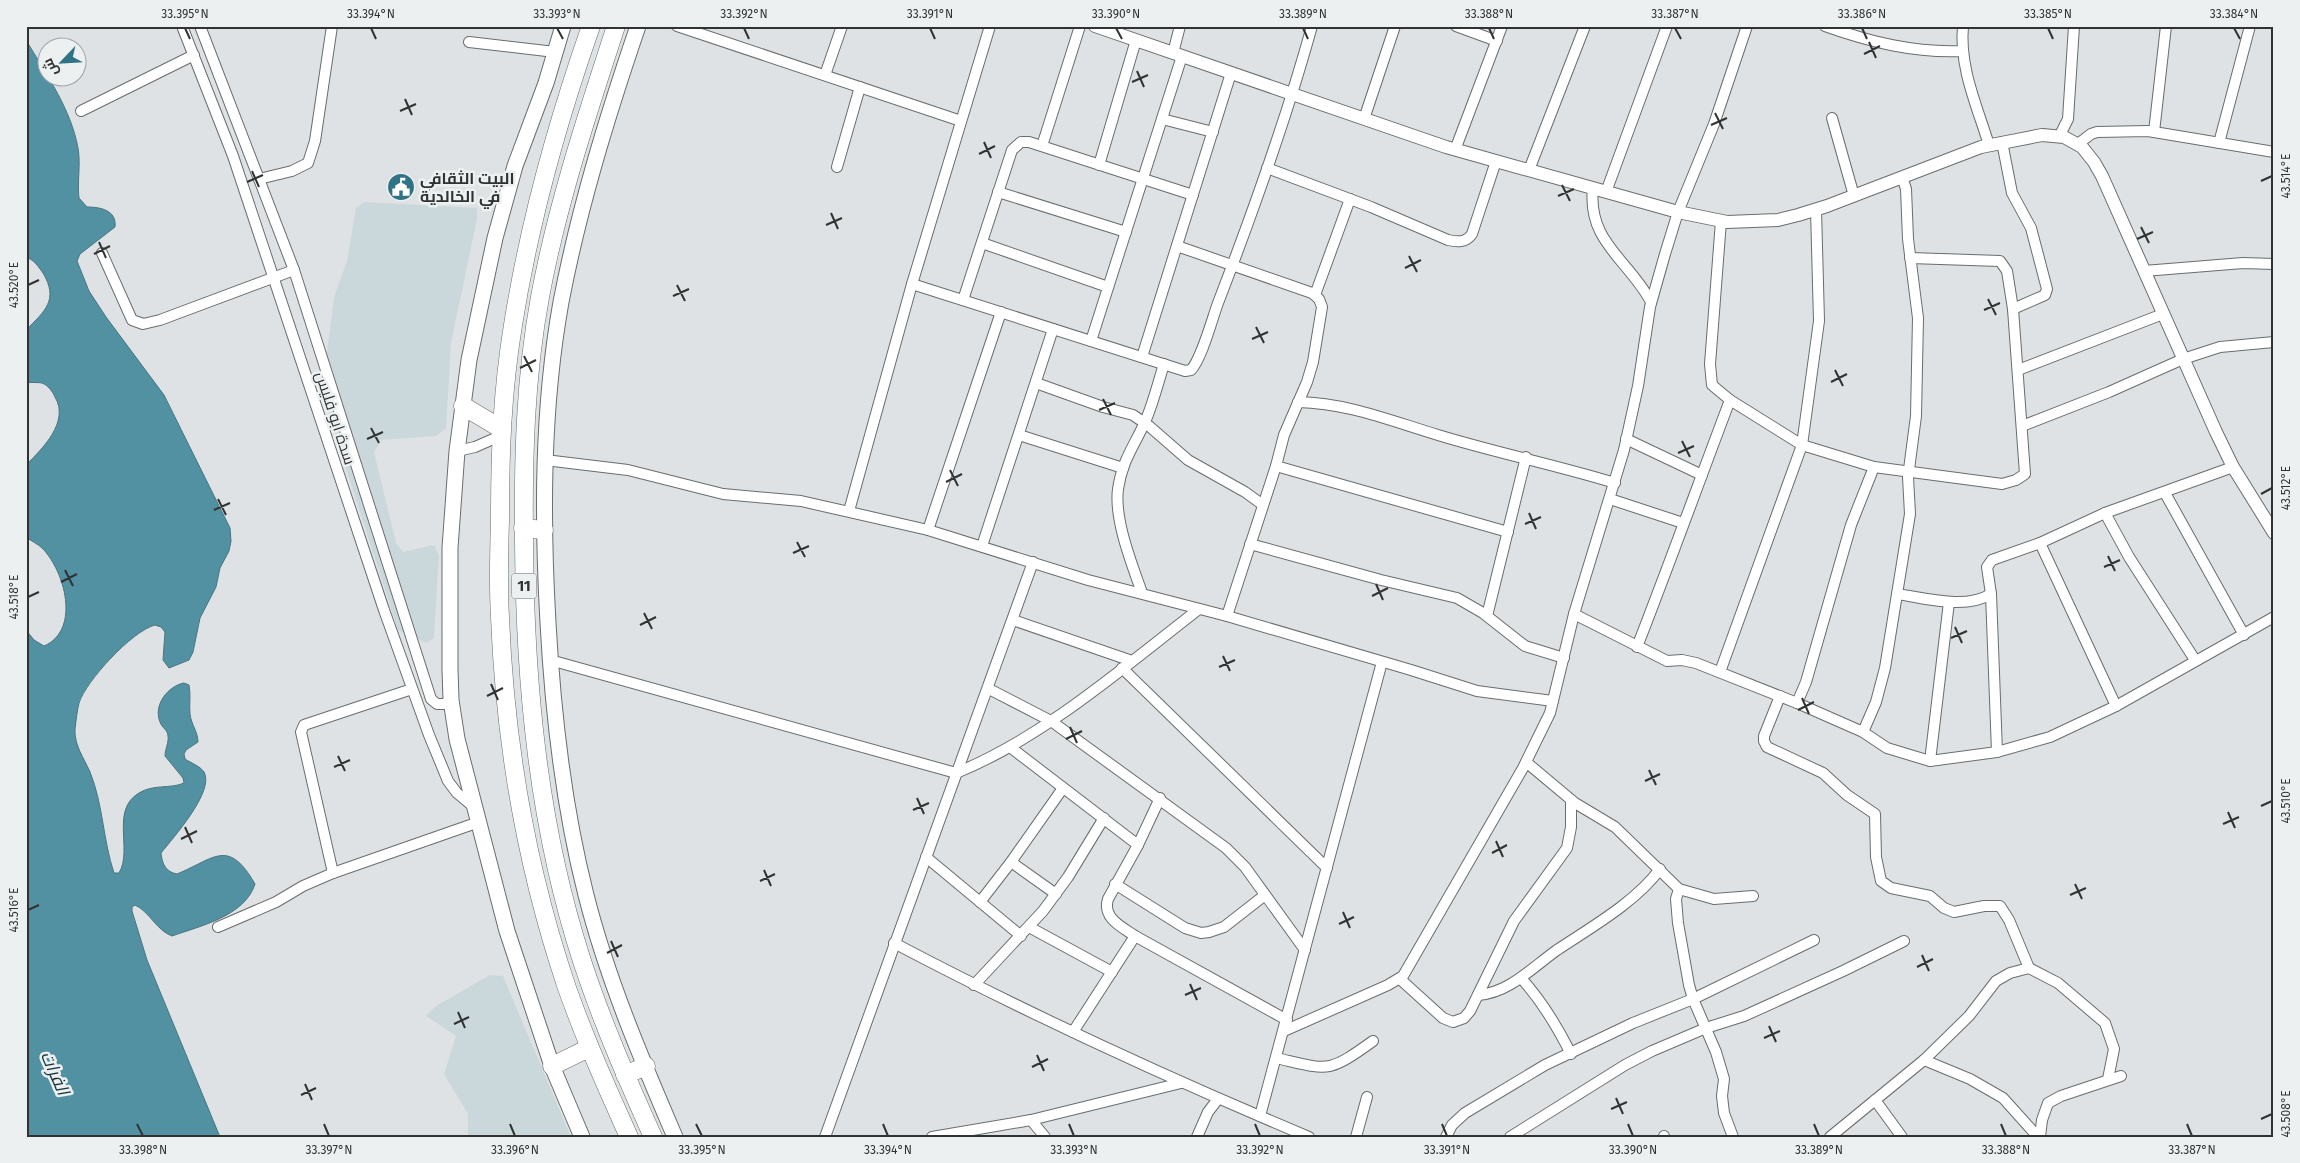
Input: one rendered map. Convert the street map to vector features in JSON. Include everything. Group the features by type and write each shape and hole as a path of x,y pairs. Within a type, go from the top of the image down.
{"highway":[{"name":"11","path":"591,26 545,178 519,286 500,432 500,618 510,734 518,790 538,884 566,986 589,1048 628,1137"},
{"name":"11","path":"616,26 566,186 552,242 531,355 523,470 524,579 531,713 549,834 565,902 582,960 602,1018 653,1137"},
{"path":"545,178 566,186"},
{"path":"463,406 500,432"},
{"path":"524,528 544,530"},
{"path":"552,1066 589,1048"},
{"path":"625,1075 646,1066"}],"main road":[{"path":"563,26 546,83 515,166 495,238 469,360 457,451 450,548 451,700 457,739 507,931 552,1066 582,1137"},
{"path":"638,26 603,134 572,249 553,360 545,460 544,530 550,660 562,779 584,887 603,954 646,1066 676,1137"}],"street":[{"name":"سدة ابو فليس","path":"182,26 233,156 412,689 448,781 478,816"},
{"name":"سدة ابو فليس","path":"200,26 294,270 431,699 437,704 444,704 451,700"},
{"path":"259,179 292,171 308,163 315,141 332,26"},
{"path":"677,26 961,121"},
{"path":"825,75 842,26"},
{"path":"849,511 912,284 990,26"},
{"path":"1042,146 1080,26"},
{"path":"1095,26 1109,28 1136,40 1455,150 1678,212 1721,221 1778,220 1854,196 1989,145 2002,142 2042,135 2059,137 2078,144 2088,153 2102,176 2233,467 2274,533"},
{"path":"1091,341 1162,119 1177,54 1180,26"},
{"path":"912,284 1185,371 1190,370 1194,367 1233,264 1293,94 1312,26"},
{"path":"1364,119 1395,26"},
{"path":"1456,26 1497,41"},
{"path":"1455,150 1502,26"},
{"path":"1530,170 1585,26"},
{"path":"1606,192 1667,26"},
{"path":"1284,1031 1400,979 1411,966 1526,762 1544,726 1553,701 1574,614 1615,483 1638,386 1651,302 1678,212 1714,124 1747,26"},
{"path":"1825,26 1871,42 1900,48 1962,51"},
{"path":"1963,26 1962,51 1970,85 1989,145"},
{"path":"2059,137 2068,119 2074,26"},
{"path":"2154,132 2166,26"},
{"path":"2219,143 2250,26"},
{"path":"1099,165 1136,40"},
{"path":"469,42 555,52"},
{"path":"81,111 194,55"},
{"path":"1142,357 1231,73"},
{"path":"837,166 860,87"},
{"path":"1832,118 1854,196"},
{"path":"1162,119 1212,132"},
{"path":"2078,144 2091,134 2097,132 2154,132 2274,152"},
{"path":"963,300 1015,145 1024,141 1042,146 1193,195"},
{"path":"2002,142 2012,192 2030,228 2047,289 2045,295 2013,309"},
{"path":"1267,168 1350,199 1448,240 1464,241 1472,234 1496,161"},
{"path":"1863,732 1876,702 1885,668 1910,514 1909,472 1916,416 1918,327 1910,258 1906,189 1902,177"},
{"path":"1593,188 1593,212 1599,231 1610,248 1632,272 1651,302"},
{"path":"998,192 1126,232"},
{"path":"1316,295 1350,199"},
{"path":"1720,672 1802,446 1819,321 1816,209"},
{"path":"1721,221 1710,364 1712,385 1730,400 1802,446 1874,467 2002,484 2016,480 2025,474 2013,309 2007,271 2000,261 1910,258"},
{"path":"982,243 1108,287"},
{"path":"1177,246 1233,264 1316,295 1321,303 1322,311 1313,362 1281,443 1276,466 1227,616"},
{"path":"102,253 132,320 143,324 160,320 294,270"},
{"path":"2144,271 2244,263 2274,264"},
{"path":"928,530 1001,312"},
{"path":"2018,370 2163,314"},
{"path":"982,546 1054,329"},
{"path":"2022,426 2109,392 2183,359 2220,348 2274,342"},
{"path":"1142,594 1131,561 1118,506 1118,491 1127,454 1145,422 1164,364"},
{"path":"1036,384 1103,407 1133,415 1145,422 1188,460 1245,492 1263,505"},
{"path":"1637,647 1673,556 1683,523 1730,400"},
{"path":"1298,402 1335,405 1363,411 1447,438 1526,457 1615,483"},
{"path":"457,451 475,447 500,432"},
{"path":"1019,435 1123,468"},
{"path":"1626,439 1702,475"},
{"path":"1487,616 1526,457"},
{"path":"545,460 628,470 723,494 795,500 849,511 928,530 1088,580 1227,616 1477,691 1553,701"},
{"path":"1276,466 1508,532"},
{"path":"1797,703 1806,682 1851,525 1874,467"},
{"path":"1998,752 1991,594 1988,567 1992,560 2040,543 2105,514 2233,467"},
{"path":"2165,493 2244,635"},
{"path":"1610,499 1683,523"},
{"path":"2105,514 2129,557 2195,660"},
{"path":"2040,543 2116,706"},
{"path":"1250,544 1381,580 1456,598 1487,616 1525,646 1564,658"},
{"path":"825,1137 956,773 989,689 1033,562"},
{"path":"1897,594 1949,602 1980,601 1991,594"},
{"path":"1930,761 1949,602"},
{"path":"550,660 956,773 1010,747 1051,721 1199,609"},
{"path":"1574,614 1667,661 1682,660 1720,672 1863,732 1888,748 1930,761 1998,752 2050,737 2116,706 2274,617"},
{"path":"1013,620 1132,661"},
{"path":"1260,1116 1382,662"},
{"path":"1122,668 1327,868"},
{"path":"333,873 301,732 304,725 412,689"},
{"path":"989,689 1051,721 1160,798 1226,848 1245,867 1305,950"},
{"path":"1780,696 1764,736 1767,747 1824,773 1847,795 1876,814 1876,857 1881,881 1891,888 1930,896 1944,908 1954,912 1984,906 2000,906 2009,920 2029,968 2058,983 2105,1023 2114,1048 2108,1079"},
{"path":"1010,747 1138,845"},
{"path":"1526,762 1570,800 1615,827 1679,889 1714,900 1753,896"},
{"path":"980,902 1011,862 1063,788"},
{"path":"1160,798 1138,845 1115,884 1106,903 1106,911 1113,921 1136,936 1287,1020"},
{"path":"1400,979 1433,1010 1450,1022 1456,1022 1464,1018 1478,995 1514,921 1567,848 1571,827 1570,800"},
{"path":"218,927 276,902 303,886 333,873 478,816"},
{"path":"974,985 1021,936 1056,894 1104,818"},
{"path":"926,857 1021,936"},
{"path":"1011,862 1056,894"},
{"path":"1478,995 1487,994 1521,978 1545,958 1609,916 1653,878 1660,869"},
{"path":"1115,884 1185,928 1201,933 1224,927 1265,894"},
{"path":"1679,889 1676,899 1678,923 1692,999 1716,1052 1724,1079 1722,1096 1724,1113 1734,1137"},
{"path":"1029,927 1112,972"},
{"path":"1073,1032 1136,936"},
{"path":"1446,1137 1458,1119 1476,1105 1538,1069 1633,1023 1692,999 1814,940"},
{"path":"1510,1137 1625,1065 1706,1028 1744,1016 1843,971 1904,940"},
{"path":"894,943 974,985 1181,1083 1309,1137"},
{"path":"1830,1137 1924,1060 1969,1016 1996,981 2029,968"},
{"path":"1521,978 1537,995 1555,1023 1570,1054"},
{"path":"1276,1058 1328,1068 1344,1061 1372,1041"},
{"path":"1924,1060 1970,1079 2003,1098 2039,1137"},
{"path":"2039,1137 2048,1103 2061,1096 2121,1076"},
{"path":"932,1137 1031,1120 1181,1083"},
{"path":"1356,1137 1367,1097"},
{"path":"1197,1137 1208,1112 1218,1098"},
{"path":"1875,1100 1902,1137"},
{"path":"1031,1120 1045,1137"}],"shaded area":[{"path":"364,202 477,208 477,219 451,343 446,428 436,436 381,440 374,452 396,543 403,552 434,545 439,555 434,638 427,643 398,630 330,419 324,377 334,297 347,261 356,208"},
{"path":"490,975 503,976 571,1137 468,1137 468,1114 444,1074 456,1036 426,1016 436,1006"}],"water":[{"name":"الفرات","path":"26,40 38,60 38,88 55,88 70,119 79,154 79,198 87,207 107,211 115,221 115,227 80,254 77,261 89,291 164,395 230,528 231,541 229,551 220,568 216,587 200,618 193,652 189,660 169,668 163,660 165,632 161,627 155,625 145,629 111,658 91,682 79,703 75,729 78,746 94,784 110,860 114,873 119,873 123,864 124,820 130,800 144,790 184,783 183,778 165,756 168,734 158,716 160,703 168,692 184,683 189,685 190,714 198,742 186,750 184,754 185,759 198,766 204,772 206,780 204,791 191,814 161,853 162,861 167,869 177,874 211,858 228,856 245,869 255,884 250,895 232,912 208,924 172,936 162,930 140,908 135,905 132,907 132,911 147,960 220,1137 26,1137 26,630 34,640 44,646 55,638 63,627 66,614 66,600 57,571 50,558 42,548 26,537 26,465 52,434 57,425 59,406 48,387 42,383 26,382 26,330 44,311 50,298 50,291 43,273 34,262 26,257"}],"place":[{"name":"البيت الثقافي في الخالدية","path":"401,187"}]}
